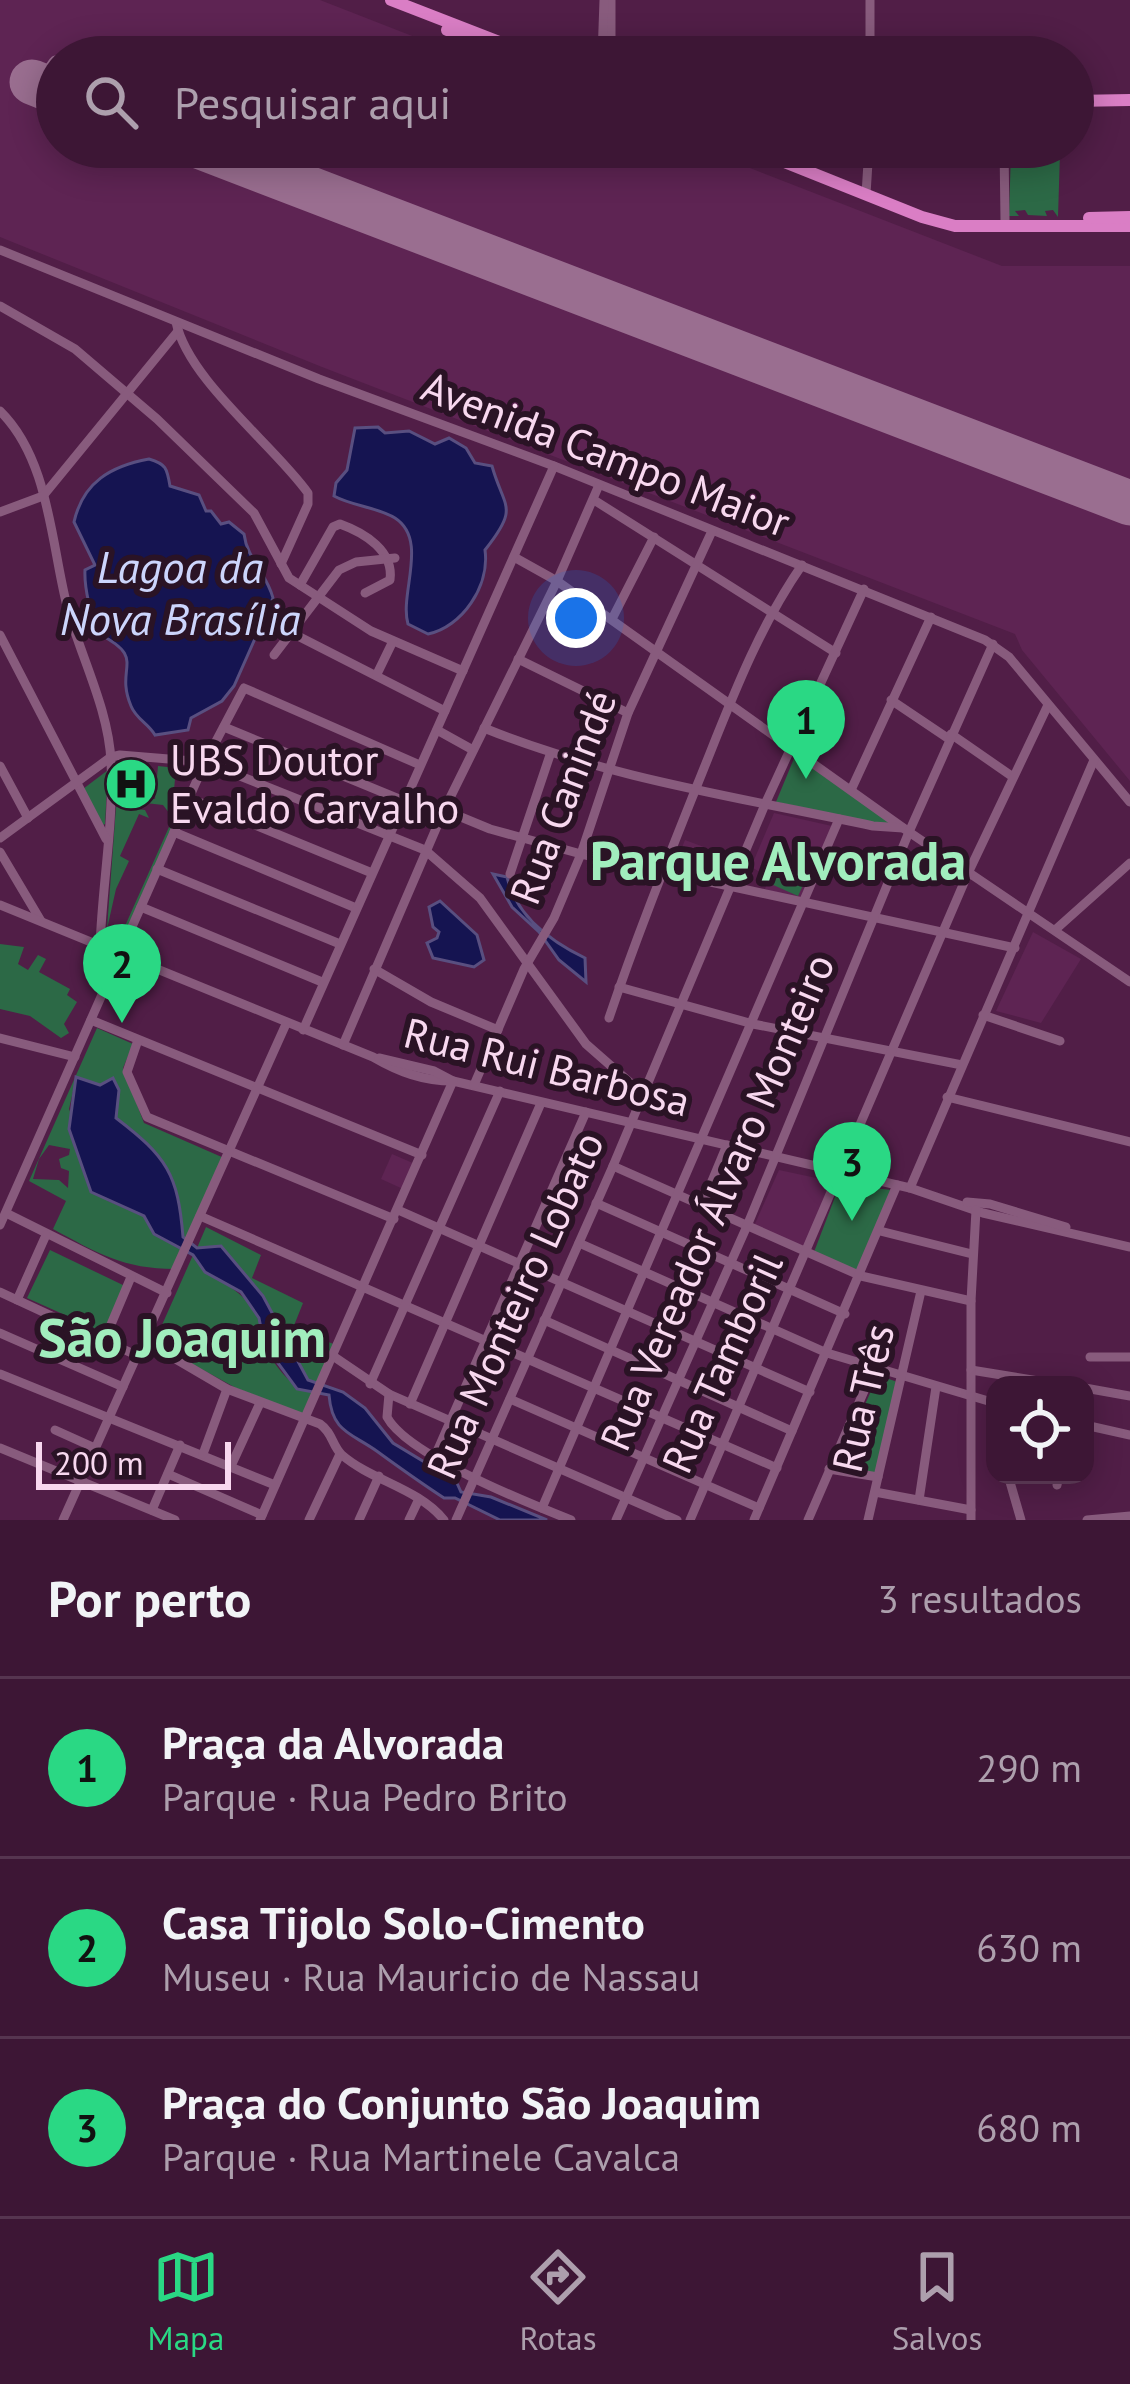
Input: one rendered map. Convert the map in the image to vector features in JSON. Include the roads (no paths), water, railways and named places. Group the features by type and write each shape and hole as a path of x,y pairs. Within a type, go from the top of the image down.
{"main road":[{"path":"374,0 464,36"},
{"path":"391,0 484,36"},
{"path":"1094,100 1130,100"},
{"path":"806,168 941,216 1130,222"},
{"path":"816,168 955,226 1130,222"}],"street":[{"path":"606,36 607,0"},
{"path":"870,0 870,36"},
{"path":"867,190 868,168"},
{"path":"1004,168 1005,220"},
{"name":"Avenida Campo Maior","path":"1,253 177,327 554,466 993,644 1130,802"},
{"path":"0,306 75,349 128,392 245,503 290,578 357,623 464,671"},
{"path":"0,512 43,496 177,327 211,382 308,493 308,504 281,564"},
{"path":"0,411 22,443 43,496 69,612 111,757 100,947"},
{"path":"303,1030 554,466"},
{"path":"343,1045 425,850 599,485"},
{"path":"594,500 836,653"},
{"path":"301,585 334,525 344,525 391,559 391,578 365,593"},
{"name":"Rua Canindé","path":"475,1085 581,854 628,713 712,531"},
{"path":"612,620 654,536"},
{"path":"514,557 557,581 906,830 1130,982"},
{"path":"274,655 345,566 391,559"},
{"path":"609,1018 730,705 773,613 802,565"},
{"name":"Rua Monteiro Lobato","path":"458,1516 613,1166 766,802 864,589"},
{"path":"850,790 931,617"},
{"path":"290,632 445,711"},
{"path":"0,635 3,651 106,838"},
{"path":"377,674 392,641"},
{"name":"Rua Vereador Álvaro Monteiro","path":"616,1520 776,1157 906,830 993,644"},
{"path":"518,659 628,713"},
{"path":"0,1225 189,798 245,687 420,765"},
{"path":"891,700 1013,777"},
{"name":"Rua Tamboril","path":"690,1520 891,1050 1048,705"},
{"path":"224,727 404,801"},
{"path":"484,728 550,755 607,769 906,830"},
{"path":"436,730 473,750"},
{"path":"510,874 550,755"},
{"path":"0,838 111,757 206,762 389,834 425,850 480,898 574,1030 643,1094"},
{"path":"910,1188 1094,760"},
{"path":"0,766 28,818"},
{"path":"189,798 371,873"},
{"path":"444,810 522,839 581,854 1015,948"},
{"path":"542,1508 839,819"},
{"path":"174,832 356,908"},
{"path":"0,852 41,921"},
{"path":"1055,930 1130,863"},
{"path":"157,869 340,944"},
{"name":"Rua Rui Barbosa","path":"0,905 431,1081 475,1085 632,1121 910,1188 976,1210 1130,1244"},
{"path":"141,907 322,982"},
{"path":"374,969 431,1002 498,1030"},
{"path":"619,987 753,1024 962,1065"},
{"path":"983,1016 1060,1041"},
{"path":"91,1020 422,1155"},
{"path":"63,1520 286,1024"},
{"path":"0,1038 75,1057"},
{"path":"138,1040 127,1072 142,1112 163,1126 228,1154 439,1228 810,1391"},
{"path":"52,1051 68,1071"},
{"path":"168,1474 261,1517 453,1081"},
{"path":"370,1384 500,1091"},
{"path":"947,1097 1130,1142"},
{"path":"410,1404 541,1102"},
{"path":"435,1456 586,1112"},
{"path":"702,1205 727,1145"},
{"path":"613,1166 861,1276 970,1301"},
{"path":"754,1520 897,1185"},
{"name":"Rua Rui Barbosa","path":"958,1202 990,1204 1130,1244"},
{"path":"596,1203 844,1314"},
{"path":"875,1492 971,1515 970,1301 976,1210"},
{"path":"6,1213 166,1293"},
{"path":"200,1216 777,1468"},
{"path":"880,1232 972,1254"},
{"path":"17,1300 46,1234"},
{"path":"578,1243 827,1352 986,1401"},
{"path":"104,1341 131,1277"},
{"name":"Rua Três","path":"868,1520 921,1291"},
{"path":"0,1292 138,1356"},
{"path":"544,1320 792,1431"},
{"path":"0,1333 123,1388"},
{"path":"145,1341 227,1389 327,1429 340,1454 444,1520"},
{"name":"Rua Tamboril","path":"333,1356 389,1394 677,1520"},
{"path":"1090,1357 1130,1357"},
{"path":"808,1520 874,1368"},
{"path":"971,1370 1008,1376"},
{"path":"0,1374 275,1485"},
{"path":"919,1500 936,1387"},
{"path":"203,1454 227,1389"},
{"path":"1094,1390 1130,1396"},
{"path":"389,1394 389,1424 435,1456 571,1520"},
{"path":"510,1399 759,1508"},
{"path":"231,1466 260,1403"},
{"path":"1094,1427 1130,1435"},
{"path":"55,1430 95,1448"},
{"path":"152,1510 180,1445"},
{"path":"0,1448 175,1520"},
{"path":"309,1520 340,1454"},
{"path":"829,1469 878,1477"},
{"path":"359,1520 379,1476"},
{"path":"1010,1484 1022,1520"},
{"path":"409,1520 418,1501"},
{"path":"1088,1520 1130,1516"}],"water":[{"path":"378,427 385,433 409,431 435,444 449,438 466,448 475,463 492,466 506,508 503,524 485,550 483,577 471,603 452,623 428,634 408,624 412,553 405,528 388,514 334,496 336,483 347,470 355,428"},
{"name":"Lagoa da Nova Brasília","path":"149,459 165,468 170,486 199,495 206,511 221,524 229,522 244,534 273,598 234,686 222,701 191,718 188,730 155,735 131,706 126,657 96,627 85,577 85,570 95,565 74,522 84,496 101,478"},
{"path":"493,874 507,877 518,904 536,926 585,958 586,982 559,960 539,932 512,907"},
{"path":"440,901 477,935 484,960 474,967 433,958 427,943 439,932 433,927 429,907"},
{"path":"76,1077 100,1085 113,1078 119,1090 116,1118 167,1169 178,1197 183,1237 197,1248 221,1246 263,1296 308,1380 343,1392 365,1408 393,1443 456,1481 461,1492 491,1497 547,1520 500,1520 455,1498 444,1498 345,1431 334,1417 329,1395 297,1389 264,1344 259,1318 241,1292 205,1272 193,1255 154,1234 144,1216 91,1192 69,1129"}],"place":[{"name":"Praça da Alvorada","path":"806,779"},
{"name":"UBS Doutor Evaldo Carvalho","path":"131,784"},
{"name":"Casa Tijolo Solo-Cimento","path":"122,1023"},
{"name":"Praça do Conjunto São Joaquim","path":"852,1221"}],"district":[{"name":"Parque Alvorada","path":"778,861"},
{"name":"São Joaquim","path":"182,1338"}]}
